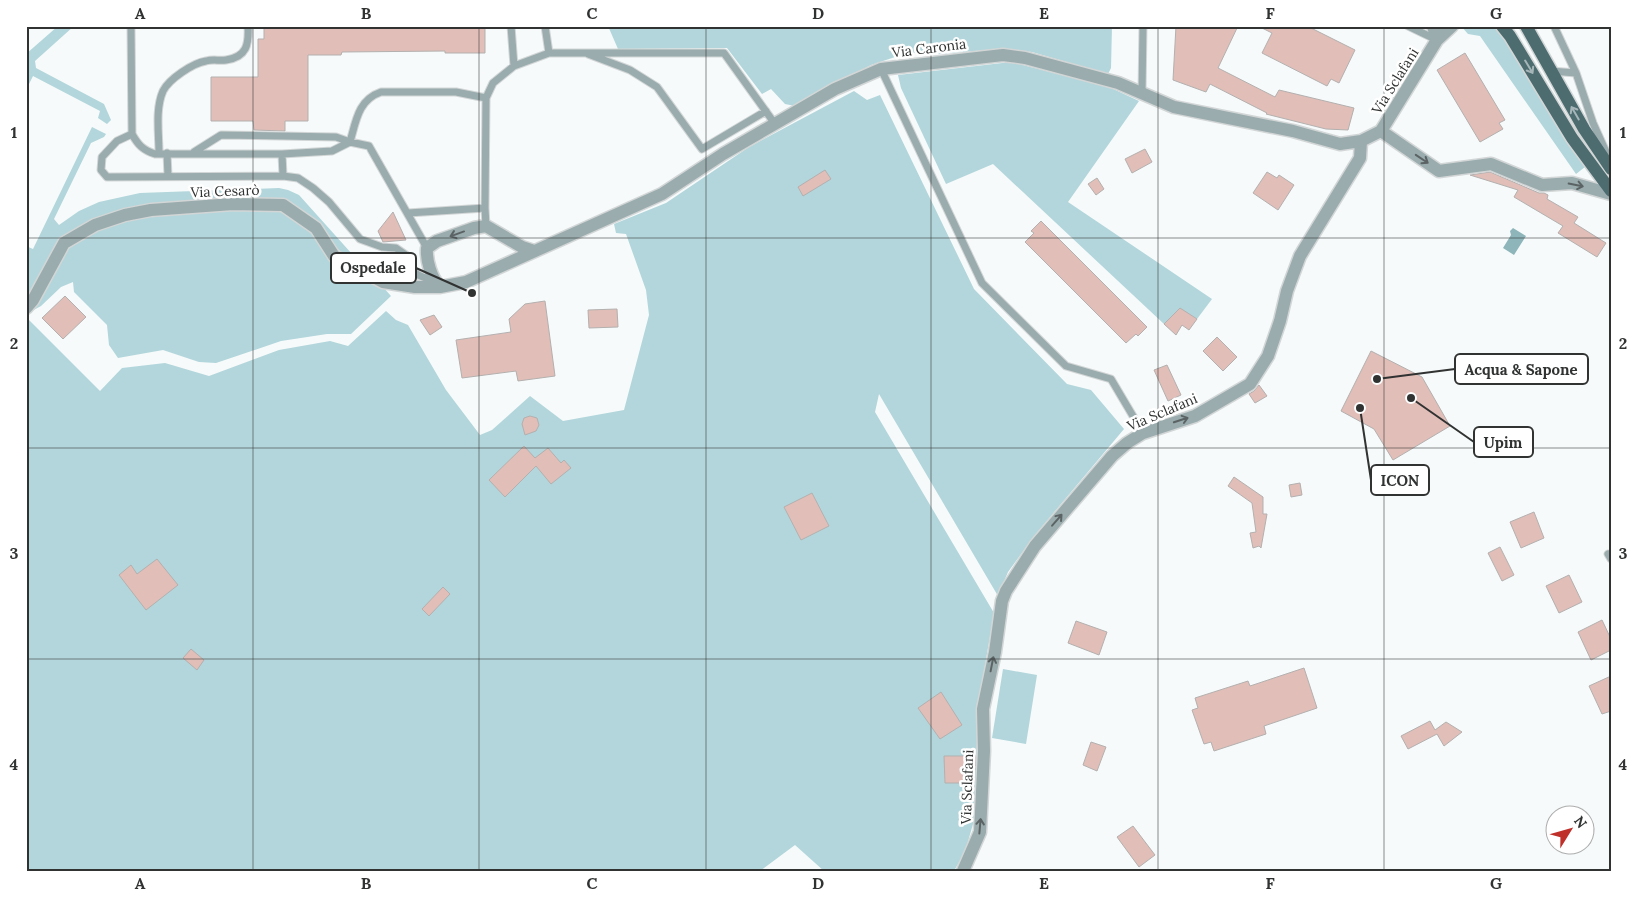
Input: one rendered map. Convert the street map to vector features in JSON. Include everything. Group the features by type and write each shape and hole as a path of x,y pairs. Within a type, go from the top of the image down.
{"main road":[{"path":"1502,26 1572,138 1611,193"},
{"path":"1526,26 1584,129 1611,169"}],"street":[{"path":"1433,26 1437,40"},
{"name":"Via Sclafani","path":"963,871 980,832 983,709 1002,601 1006,591 1035,546 1099,471 1127,443 1143,433 1195,416 1250,384 1268,356 1280,321 1287,291 1300,256 1360,158 1361,141 1381,132 1437,40 1452,26"},
{"name":"Via Caronia","path":"534,251 662,194 723,154 775,124 835,90 881,69 1003,55 1046,62 1118,83 1174,107 1340,144 1361,141"},
{"path":"1381,132 1439,171 1491,164 1542,185 1572,183 1611,193"},
{"name":"Via Cesarò","path":"26,308 33,300 64,243 95,225 125,215 152,210 233,204 283,206 316,228 334,256 383,282 415,287 466,282 523,258 534,251"},
{"path":"437,284 426,253 427,248 437,241 474,228 486,226 522,247 534,251"}],"lane":[{"path":"131,26 132,134 138,145 145,150 163,153 282,154 332,151 350,142 358,114 372,95 382,92 456,92 486,98"},
{"path":"168,176 163,153 159,112 163,91 175,77 190,68 206,61 226,60 237,57 245,50 248,42 248,26"},
{"path":"511,26 514,66"},
{"path":"545,26 549,54"},
{"path":"1142,93 1143,26"},
{"path":"1408,26 1437,40"},
{"path":"1554,26 1576,73 1593,123 1611,163"},
{"path":"585,53 630,70 657,87 702,149 766,111"},
{"path":"486,226 486,98 493,83 514,66 549,54 724,53 775,124"},
{"path":"881,69 982,283 1066,366 1111,379 1143,433"},
{"path":"1550,71 1576,73"},
{"path":"132,134 116,141 102,157 101,170 107,177 284,176 298,178 313,188 328,202 360,239 382,247 396,248 406,254 415,275 437,284"},
{"path":"193,153 221,135 336,137 369,146 427,248"},
{"path":"282,154 284,176"},
{"path":"408,213 485,208"}],"shaded area":[{"path":"58,26 74,26 35,61 36,68 104,104 111,120 107,124 98,118 100,111 33,76 26,90 26,54"},
{"path":"608,26 1112,26 1111,68 1108,74 1032,52 1000,49 924,55 910,52 871,65 795,106 785,104 771,89 762,94 727,48 618,49"},
{"path":"1461,26 1494,26 1497,28 1585,167 1576,174 1480,36 1468,34"},
{"path":"1011,62 1109,87 1139,101 1068,202 1212,299 1197,319 1180,309 1164,324 993,164 946,184 901,88 898,75"},
{"path":"854,91 867,100 880,95 974,289 1067,384 1091,390 1124,429 1035,535 1008,572 998,596 879,394 875,412 994,613 978,706 973,824 965,852 954,871 824,871 795,845 760,871 27,871 26,317 100,391 122,368 165,363 209,376 279,350 330,341 348,346 386,311 396,320 408,325 446,390 480,435 492,430 530,396 563,421 624,410 649,315 646,290 626,234 616,233 614,224 666,203 749,147"},
{"path":"92,127 106,134 104,137 91,143 54,219 59,225 79,211 99,202 140,193 279,188 299,195 352,254 382,268 373,271 349,259 285,202 159,206 74,232 26,302 26,246 33,249"},
{"path":"234,210 280,211 312,231 383,287 391,296 351,334 327,334 281,341 216,363 199,362 163,350 118,358 109,345 107,325 74,292 73,282 61,287 41,306 32,311 70,246 99,229 127,220 156,215"},
{"path":"1513,228 1526,236 1514,255 1503,248"},
{"path":"1003,669 1037,675 1026,744 992,738"}],"building":[{"path":"264,26 485,26 485,53 445,53 445,51 342,52 341,55 308,55 308,121 285,121 285,131 254,130 253,121 211,121 211,77 258,77 258,39 264,39"},
{"path":"1176,26 1238,26 1218,68 1275,97 1279,90 1354,108 1348,130 1326,129 1266,114 1210,84 1206,92 1173,80"},
{"path":"1258,26 1307,26 1355,50 1339,83 1331,79 1327,86 1262,53 1272,33"},
{"path":"1465,53 1505,120 1499,123 1503,129 1480,142 1437,70"},
{"path":"1145,149 1152,162 1132,173 1125,159"},
{"path":"825,170 831,179 803,196 798,187"},
{"path":"1267,172 1277,178 1279,175 1294,185 1278,210 1253,193"},
{"path":"1490,172 1548,195 1547,199 1578,217 1574,223 1606,243 1597,257 1558,233 1563,226 1514,197 1518,190 1470,175"},
{"path":"1097,178 1104,189 1096,195 1088,184"},
{"path":"393,212 406,240 383,242 378,231"},
{"path":"1041,221 1147,327 1138,336 1136,334 1126,343 1025,242 1034,233 1031,231"},
{"path":"65,296 86,317 63,339 42,318"},
{"path":"545,301 555,376 518,381 516,371 462,378 456,340 511,332 509,319 525,304"},
{"path":"1180,308 1197,319 1189,330 1182,325 1176,335 1164,324"},
{"path":"617,309 618,327 589,328 588,310"},
{"path":"434,315 442,327 430,335 420,320"},
{"path":"1217,337 1237,357 1223,371 1203,351"},
{"path":"1371,351 1422,377 1450,426 1393,460 1374,429 1341,411"},
{"path":"1167,365 1181,395 1168,401 1154,370"},
{"path":"1259,385 1267,396 1255,403 1249,394"},
{"path":"530,416 537,418 539,425 536,431 525,435 522,424 524,418"},
{"path":"524,446 535,458 548,448 561,463 564,460 571,468 551,484 536,466 505,497 489,480"},
{"path":"1234,477 1263,497 1263,514 1267,514 1261,548 1259,546 1253,548 1250,533 1256,532 1252,503 1228,486"},
{"path":"1300,483 1302,495 1291,497 1289,485"},
{"path":"812,493 829,526 801,540 784,507"},
{"path":"1534,512 1544,538 1521,548 1510,522"},
{"path":"1500,547 1514,575 1502,581 1488,553"},
{"path":"157,559 178,585 146,610 119,575 131,565 137,574"},
{"path":"1569,575 1582,602 1559,613 1546,586"},
{"path":"443,587 450,594 429,616 422,609"},
{"path":"1602,620 1611,639 1611,650 1591,660 1578,632"},
{"path":"1076,621 1107,632 1099,655 1068,643"},
{"path":"191,649 204,660 197,670 183,658"},
{"path":"1304,668 1317,708 1264,726 1266,734 1214,751 1211,742 1204,744 1192,710 1198,708 1195,698 1248,681 1250,686"},
{"path":"1611,676 1611,711 1602,714 1589,686"},
{"path":"941,692 962,725 940,739 918,708"},
{"path":"1430,721 1435,730 1446,722 1462,732 1444,746 1437,734 1408,749 1401,736"},
{"path":"1091,742 1106,747 1097,771 1083,765"},
{"path":"944,756 976,756 974,783 945,783"},
{"path":"1133,826 1155,855 1139,867 1117,837"}],"place":[{"name":"Ospedale","path":"472,293"},
{"name":"Acqua & Sapone","path":"1377,379"},
{"name":"Upim","path":"1411,398"},
{"name":"ICON","path":"1360,408"}]}
